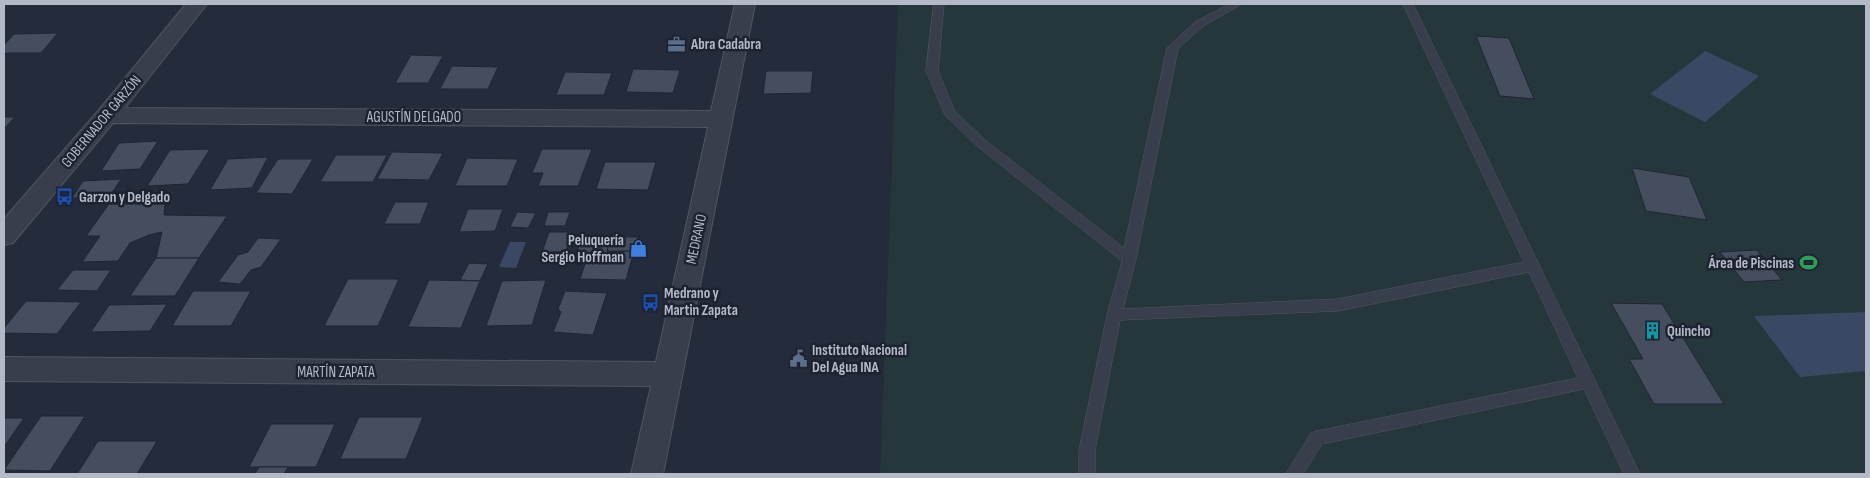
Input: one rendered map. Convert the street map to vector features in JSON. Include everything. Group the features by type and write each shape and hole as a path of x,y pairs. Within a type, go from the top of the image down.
{"street":[{"name":"GOBERNADOR GARZÓN","path":"4,236 107,115 197,4"},
{"name":"MEDRANO","path":"646,474 745,4"},
{"name":"AGUSTÍN DELGADO","path":"107,115 721,119"},
{"name":"MARTÍN ZAPATA","path":"4,369 668,374"}],"lane":[{"path":"939,4 932,71 949,112 982,143 1129,259"},
{"path":"1087,474 1087,450 1114,315 1129,259 1173,48 1199,24 1237,4"},
{"path":"1408,4 1632,474"},
{"path":"1114,315 1338,305 1533,266"},
{"path":"1294,474 1317,438 1588,382"}],"shaded area":[{"path":"898,4 1866,4 1866,474 880,474"}],"water":[{"path":"1705,51 1759,76 1705,122 1650,94"},
{"path":"510,242 526,242 516,268 499,267"},
{"path":"1866,312 1866,371 1800,377 1754,316"}],"building":[{"path":"58,33 41,53 4,53 4,45 14,34"},
{"path":"1476,36 1509,38 1534,99 1500,96"},
{"path":"411,55 443,56 428,83 395,83"},
{"path":"452,66 498,67 488,89 440,89"},
{"path":"633,69 680,70 673,93 626,92"},
{"path":"766,71 813,71 811,93 763,94"},
{"path":"565,72 612,73 604,95 556,95"},
{"path":"4,117 15,117 4,129"},
{"path":"158,141 140,169 101,171 119,143"},
{"path":"210,149 188,184 147,186 170,150"},
{"path":"542,149 592,149 578,186 538,186 543,173 532,173"},
{"path":"392,152 443,153 429,180 377,179"},
{"path":"336,155 387,155 373,182 320,182"},
{"path":"268,157 252,188 210,190 228,159"},
{"path":"467,158 518,159 507,186 455,186"},
{"path":"278,159 313,159 292,194 256,193"},
{"path":"605,162 656,162 648,190 596,189"},
{"path":"1632,168 1689,177 1707,220 1646,211"},
{"path":"121,179 110,196 72,198 83,181"},
{"path":"395,202 429,202 420,224 384,224"},
{"path":"109,204 165,204 164,215 227,216 199,258 156,258 162,232 130,243 118,261 82,262 100,236 86,236"},
{"path":"468,209 503,209 495,231 459,232"},
{"path":"517,212 536,213 528,228 510,227"},
{"path":"548,212 570,212 565,226 544,226"},
{"path":"549,232 572,232 566,252 542,252"},
{"path":"582,236 611,237 607,251 634,251 626,280 580,279 586,261 574,261"},
{"path":"611,237 638,237 634,251 607,251"},
{"path":"258,238 281,239 261,267 251,270 240,284 218,282 238,255 248,252"},
{"path":"1757,250 1782,280 1744,282 1720,252"},
{"path":"156,258 199,258 175,296 130,296"},
{"path":"469,263 488,264 480,281 460,280"},
{"path":"73,270 111,270 97,291 57,290"},
{"path":"348,279 399,279 378,326 324,326"},
{"path":"429,280 480,281 461,328 408,327"},
{"path":"546,280 532,325 486,326 502,281"},
{"path":"193,291 251,291 231,326 172,326"},
{"path":"565,291 607,293 593,335 553,332 561,312 558,309"},
{"path":"26,301 81,302 57,334 4,333 4,328"},
{"name":"Quincho","path":"1611,303 1662,304 1724,404 1654,404 1629,359 1643,359"},
{"path":"167,304 150,331 91,332 109,305"},
{"path":"41,416 85,416 50,471 4,470"},
{"path":"359,417 423,417 406,459 340,459"},
{"path":"4,418 24,418 4,447"},
{"path":"271,424 335,424 316,467 249,467"},
{"path":"98,441 157,441 137,474 77,474"},
{"path":"259,467 288,467 284,474 255,474"}],"place":[{"name":"Abra Cadabra","path":"677,44"},
{"name":"Garzon y Delgado","path":"65,197"},
{"name":"Peluquería Sergio Hoffman","path":"638,249"},
{"name":"Área de Piscinas","path":"1808,263"},
{"name":"Medrano y Martin Zapata","path":"650,302"},
{"name":"Quincho","path":"1653,331"},
{"name":"Instituto Nacional Del Agua INA","path":"798,359"}]}
